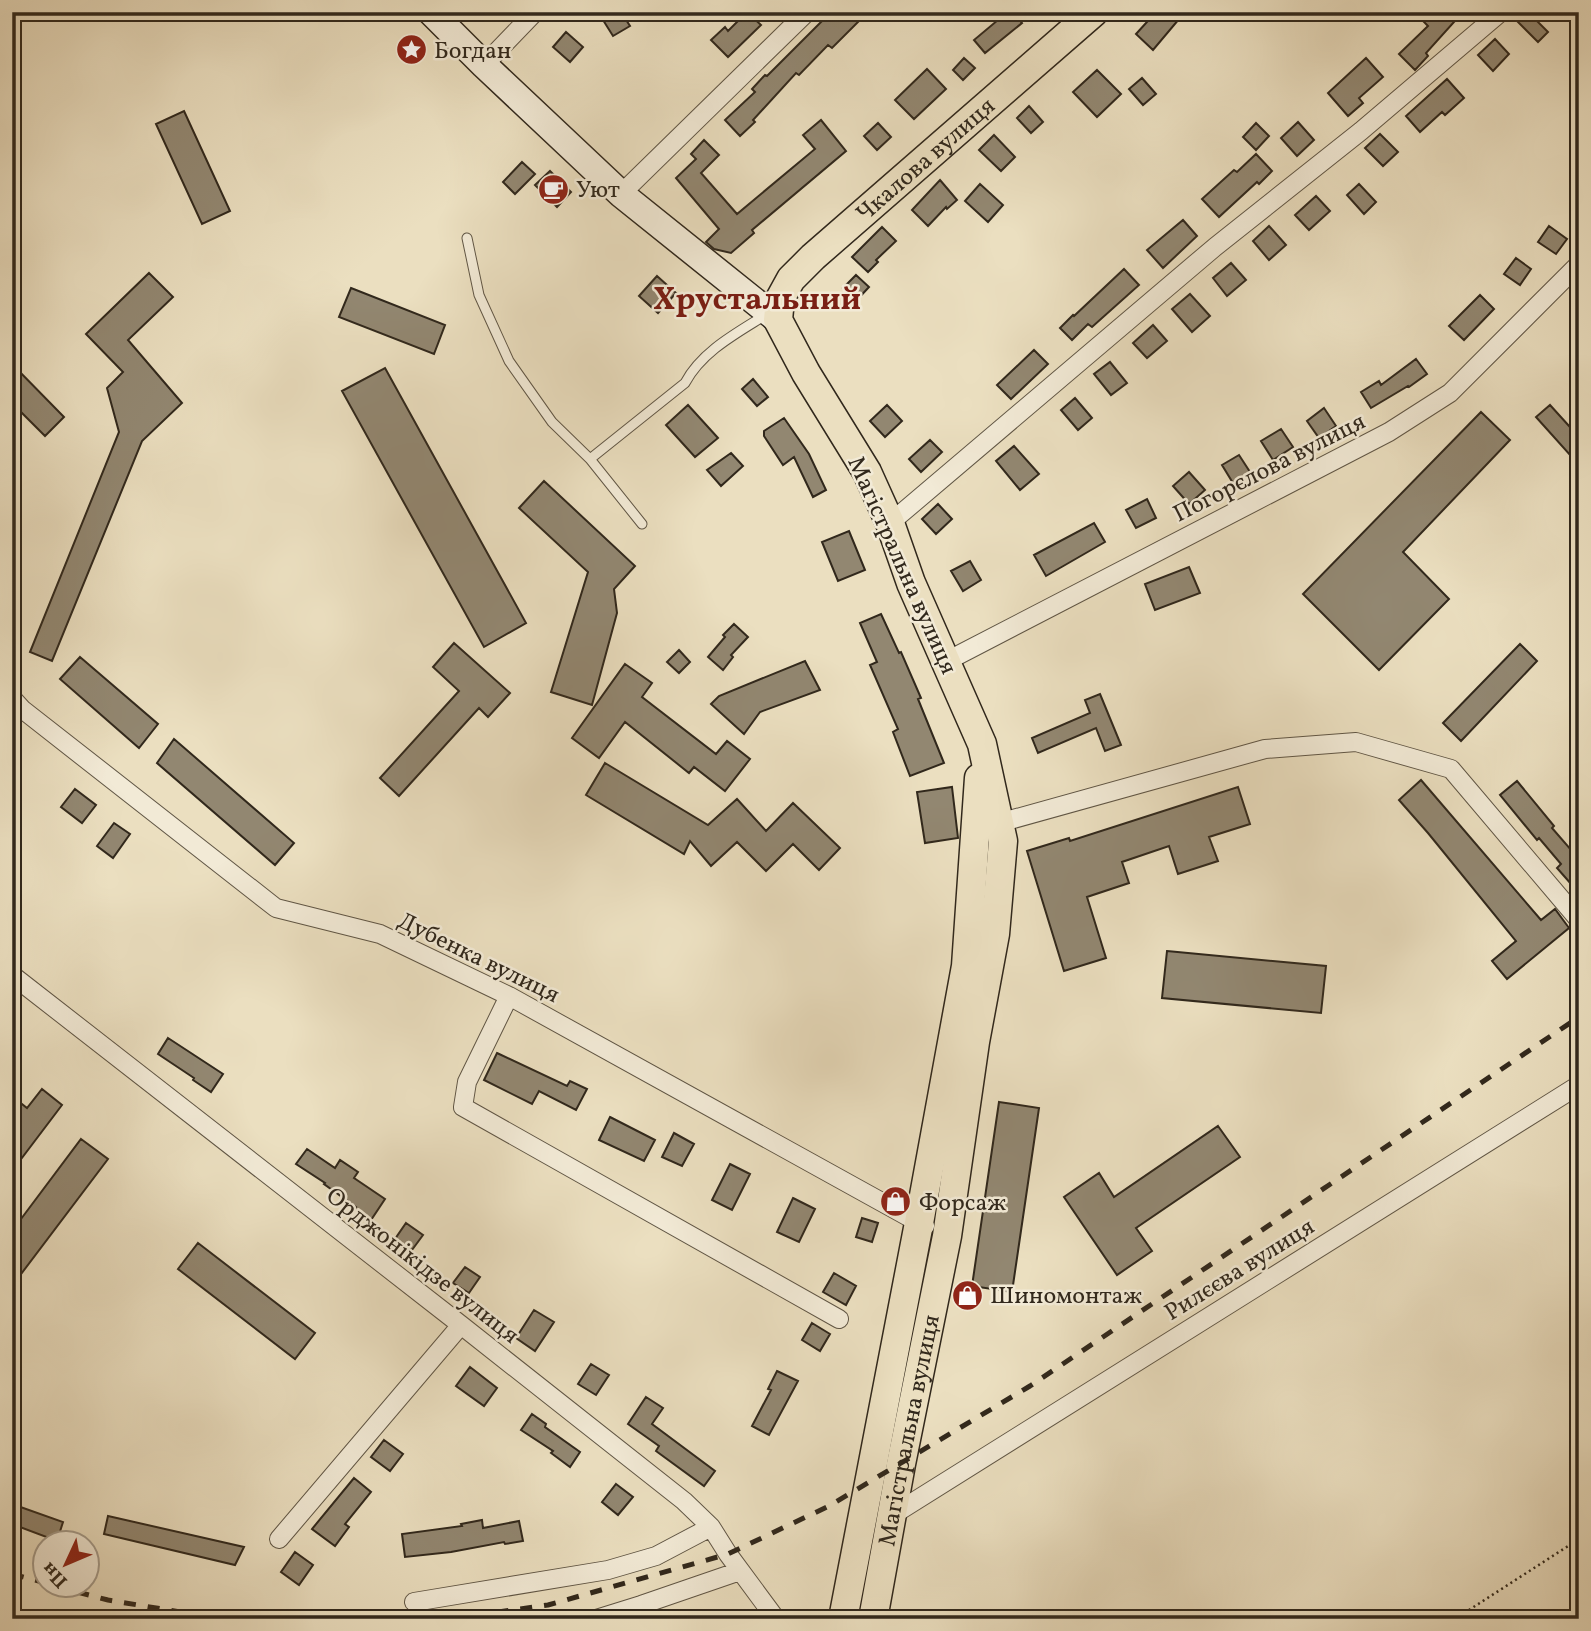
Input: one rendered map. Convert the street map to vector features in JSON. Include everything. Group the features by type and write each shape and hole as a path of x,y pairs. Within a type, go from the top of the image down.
{"main road":[{"name":"Чкалова вулиця","path":"773,316 791,279 813,257 1094,12"},
{"name":"Магістральна вулиця","path":"773,316 867,472 890,523 911,583 982,744 1003,841 995,934 975,1042 947,1236 873,1619"},
{"name":"Магістральна вулиця","path":"843,1619 966,966 982,744"}],"street":[{"name":"Магістральна вулиця","path":"431,12 621,194 773,316"},
{"path":"484,65 535,12"},
{"path":"621,194 807,12"},
{"path":"890,523 1215,247 1361,131 1501,12"},
{"name":"Погорєлова вулиця","path":"945,662 1389,432 1450,393 1579,264"},
{"name":"Дубенка вулиця","path":"13,701 275,908 380,934 509,996 947,1236"},
{"path":"999,823 1265,749 1356,742 1451,769 1579,920"},
{"name":"Орджонікідзе вулиця","path":"12,975 684,1502 711,1527 776,1619"},
{"path":"509,996 467,1082 463,1107 839,1319"},
{"name":"Рилєєва вулиця","path":"891,1516 1579,1085"},
{"path":"279,1539 461,1325"},
{"path":"414,1602 608,1570 656,1556 711,1527"},
{"path":"596,1619 740,1571"}],"lane":[{"path":"467,239 479,295 509,361 552,422 590,459 642,524"},
{"path":"590,459 685,383 692,370 719,344 773,316"}],"path":[{"path":"1455,1619 1579,1539"}],"building":[{"path":"598,12 621,12 630,26 613,36"},
{"path":"747,12 761,25 728,57 711,40 725,27 728,31"},
{"path":"831,12 868,12 832,48 828,45 799,75 796,73 740,136 725,120 755,92 752,89 765,75 767,76"},
{"path":"1005,12 1013,12 1022,23 985,53 974,40"},
{"path":"1156,12 1185,12 1153,50 1136,34"},
{"path":"1432,12 1463,12 1426,53 1428,56 1415,70 1399,54 1428,26 1424,22"},
{"path":"1528,12 1548,32 1538,42 1518,22"},
{"path":"566,32 583,47 570,62 553,47"},
{"path":"1495,39 1509,54 1493,71 1478,55"},
{"path":"964,58 975,68 963,80 953,70"},
{"path":"1366,58 1383,77 1359,98 1363,103 1348,116 1328,93"},
{"path":"927,69 946,89 914,119 895,100"},
{"path":"1097,70 1121,94 1097,117 1073,92"},
{"path":"1142,78 1156,94 1143,105 1129,89"},
{"path":"1447,79 1464,98 1445,115 1442,112 1420,132 1406,116"},
{"path":"1029,106 1043,122 1031,133 1017,118"},
{"path":"184,111 230,211 202,224 156,124"},
{"path":"821,120 846,151 752,230 754,233 731,253 714,249 706,242 719,229 676,178 696,159 691,154 704,140 719,155 701,173 737,214 815,149 803,135"},
{"path":"1298,122 1314,140 1297,156 1281,138"},
{"path":"878,123 891,137 877,150 864,136"},
{"path":"1256,123 1269,136 1256,150 1243,137"},
{"path":"1380,134 1398,152 1383,166 1365,148"},
{"path":"994,135 1015,157 1001,171 979,150"},
{"path":"1256,154 1272,171 1219,217 1202,199"},
{"path":"522,162 535,174 515,194 503,182"},
{"name":"Уют","path":"550,171 571,192 557,207 535,185"},
{"path":"940,180 957,200 947,209 946,207 928,226 912,210"},
{"path":"980,184 1003,205 988,222 965,201"},
{"path":"1359,184 1376,202 1364,214 1347,195"},
{"path":"1316,196 1330,211 1309,230 1295,215"},
{"path":"1183,220 1197,236 1163,268 1147,250"},
{"path":"1269,226 1286,245 1269,260 1253,241"},
{"path":"1549,226 1567,239 1556,254 1538,242"},
{"path":"882,227 896,241 876,260 878,262 868,272 852,257"},
{"path":"1516,258 1531,269 1520,285 1504,274"},
{"path":"1231,263 1246,280 1227,296 1213,278"},
{"path":"1124,269 1139,285 1092,327 1088,324 1072,340 1060,328"},
{"path":"149,273 173,297 128,340 182,403 142,441 52,661 30,652 119,432 107,388 123,372 86,334"},
{"path":"856,275 869,287 856,301 843,288"},
{"path":"657,276 676,293 658,313 639,296"},
{"path":"351,288 445,325 434,354 339,317"},
{"path":"1190,294 1210,316 1192,332 1172,309"},
{"path":"1480,295 1494,309 1464,340 1449,326"},
{"path":"1153,325 1167,341 1147,358 1133,343"},
{"path":"1034,350 1048,364 1011,399 997,385"},
{"path":"1416,359 1427,374 1371,408 1361,392 1379,381 1381,385"},
{"path":"1110,362 1127,383 1111,395 1094,374"},
{"path":"12,364 64,417 45,436 12,403"},
{"path":"385,368 526,623 484,647 342,391"},
{"path":"753,379 768,397 757,406 742,389"},
{"path":"1075,398 1092,418 1078,430 1061,410"},
{"path":"688,405 718,438 695,457 666,425"},
{"path":"887,405 902,421 885,437 870,421"},
{"path":"1550,405 1579,437 1579,465 1536,417"},
{"path":"1324,408 1336,426 1319,438 1307,421"},
{"path":"1481,412 1510,440 1403,552 1449,599 1379,670 1303,594"},
{"path":"784,418 809,454 826,490 813,497 794,457 783,465 764,436 764,431"},
{"path":"1281,429 1293,447 1273,460 1261,441"},
{"path":"930,440 942,452 921,472 909,459"},
{"path":"1014,446 1039,474 1020,490 996,461"},
{"path":"731,453 743,466 721,486 707,470"},
{"path":"1239,455 1250,472 1233,483 1222,465"},
{"path":"1189,472 1205,490 1189,504 1173,486"},
{"path":"544,481 635,566 614,589 617,613 592,705 551,692 588,572 519,508"},
{"path":"1147,499 1156,518 1136,528 1126,510"},
{"path":"938,504 952,519 936,534 922,519"},
{"path":"1094,523 1105,542 1046,576 1034,555"},
{"path":"849,531 865,570 838,581 822,542"},
{"path":"970,561 981,580 963,591 951,571"},
{"path":"1189,567 1200,593 1155,610 1145,584"},
{"path":"881,614 921,698 918,699 944,763 910,776 893,732 898,729 870,665 877,662 860,623"},
{"path":"734,624 748,637 731,655 733,657 723,670 708,657"},
{"path":"454,643 510,693 488,717 479,708 399,796 380,778 459,691 433,667"},
{"path":"1520,644 1537,661 1461,741 1443,723"},
{"path":"679,650 690,662 679,673 667,662"},
{"path":"80,657 158,724 139,748 60,679"},
{"path":"805,661 820,690 760,712 744,734 711,704 719,696"},
{"path":"625,664 652,683 642,697 716,754 727,741 750,759 725,791 694,767 689,773 625,722 599,758 572,738"},
{"path":"1100,694 1121,745 1105,751 1096,728 1038,753 1032,738 1090,713 1085,700"},
{"path":"174,739 294,843 275,865 157,763"},
{"path":"605,763 708,825 737,799 766,831 793,803 840,848 819,870 793,844 766,871 737,842 711,866 690,841 684,854 586,795"},
{"path":"1421,780 1541,920 1555,909 1569,928 1507,979 1492,961 1516,941 1399,800"},
{"path":"1517,781 1579,859 1579,893 1557,868 1561,864 1500,795"},
{"path":"952,787 958,838 925,843 917,792"},
{"path":"1238,787 1250,824 1209,837 1218,861 1178,874 1169,846 1122,862 1129,883 1087,897 1106,958 1064,971 1027,851 1069,838 1070,841"},
{"path":"75,789 96,805 82,823 61,807"},
{"path":"114,823 130,834 113,858 97,846"},
{"path":"1167,951 1326,966 1321,1013 1162,998"},
{"path":"168,1038 223,1074 211,1092 158,1054"},
{"path":"497,1053 567,1086 570,1081 587,1089 576,1110 539,1091 532,1104 484,1080"},
{"path":"42,1089 62,1105 12,1171 12,1096 27,1108"},
{"path":"999,1102 1039,1108 1012,1292 972,1286"},
{"path":"610,1117 655,1140 644,1161 599,1140"},
{"path":"1218,1126 1240,1157 1136,1228 1152,1251 1117,1275 1064,1197 1099,1173 1114,1197"},
{"path":"674,1133 694,1144 682,1166 662,1157"},
{"path":"81,1139 108,1159 12,1286 12,1231"},
{"path":"307,1149 335,1168 340,1160 358,1172 354,1178 385,1199 371,1220 325,1183 296,1164"},
{"path":"730,1164 750,1174 732,1210 712,1200"},
{"path":"793,1198 815,1209 799,1242 777,1232"},
{"path":"862,1218 878,1223 872,1242 856,1237"},
{"path":"406,1223 423,1235 412,1250 395,1239"},
{"path":"198,1243 315,1333 295,1359 178,1269"},
{"path":"465,1267 480,1277 469,1293 453,1283"},
{"path":"834,1273 856,1286 846,1305 823,1292"},
{"path":"534,1310 554,1322 535,1351 516,1338"},
{"path":"812,1323 830,1334 820,1351 802,1340"},
{"path":"591,1364 609,1375 596,1395 578,1384"},
{"path":"470,1367 497,1388 484,1406 456,1386"},
{"path":"777,1371 798,1381 769,1435 752,1426 771,1390 768,1389"},
{"path":"646,1397 663,1408 652,1424 715,1471 704,1486 656,1451 659,1446 628,1424"},
{"path":"532,1414 546,1424 545,1427 580,1452 570,1467 551,1453 553,1451 521,1430"},
{"path":"384,1440 403,1454 390,1471 371,1457"},
{"path":"354,1478 371,1492 345,1524 349,1527 335,1546 312,1529"},
{"path":"616,1484 633,1497 618,1515 602,1502"},
{"path":"12,1504 63,1522 60,1530 32,1532 12,1524"},
{"path":"108,1516 244,1547 235,1565 104,1534"},
{"path":"482,1520 483,1528 519,1521 523,1541 405,1557 402,1534 462,1526 461,1524"},
{"path":"295,1552 313,1565 299,1585 281,1572"}],"railway":[{"path":"449,1619 548,1605 728,1554 829,1506 1030,1386 1579,1017"},
{"path":"12,1574 32,1579"},
{"path":"102,1598 222,1619"}],"place":[{"name":"Богдан","path":"411,50"},
{"name":"Уют","path":"553,189"},
{"name":"Форсаж","path":"896,1202"},
{"name":"Шиномонтаж","path":"967,1295"}],"district":[{"name":"Хрустальний","path":"757,298"}]}
